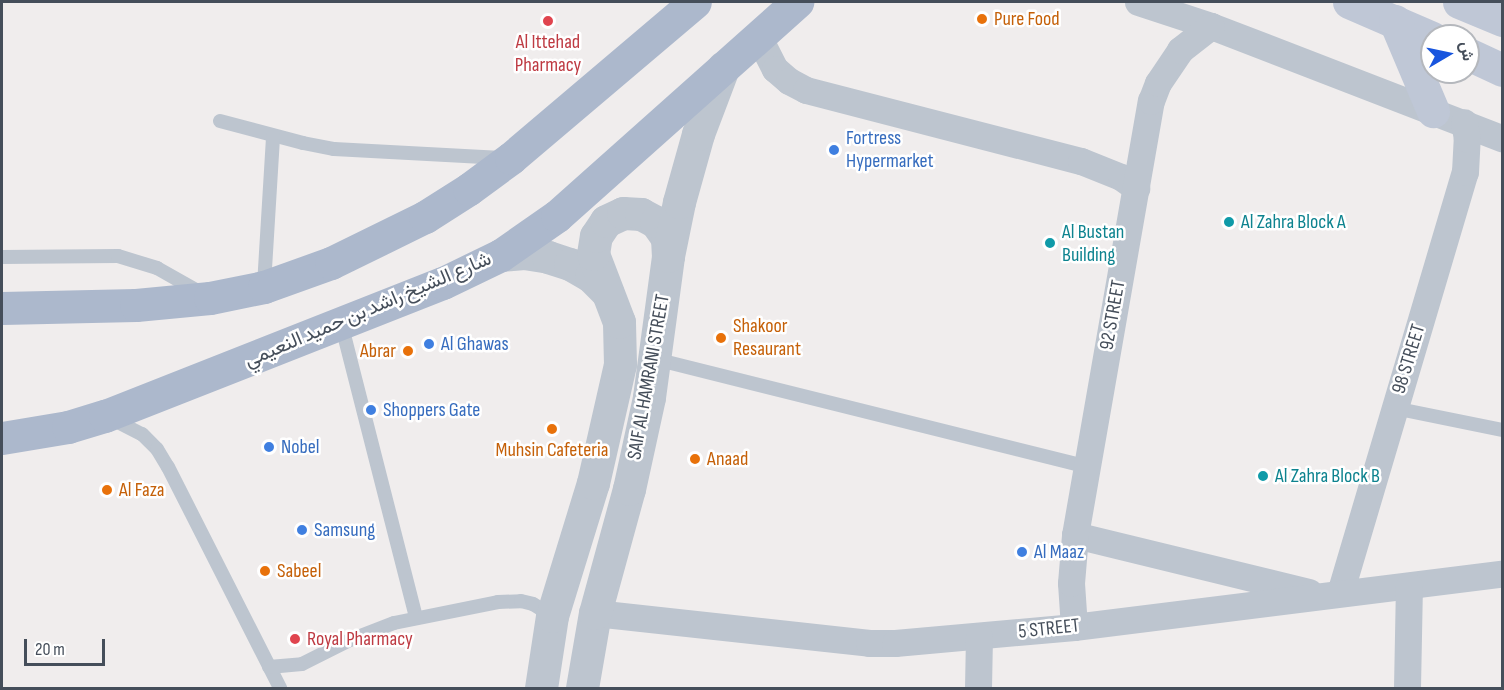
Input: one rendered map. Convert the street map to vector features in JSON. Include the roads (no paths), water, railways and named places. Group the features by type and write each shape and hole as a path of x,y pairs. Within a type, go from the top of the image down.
{"main road":[{"path":"2,308 136,305 210,298 264,287 332,263 379,242 460,194 511,158 695,2"},
{"name":"شارع الشيخ راشد بن حميد النعيمي","path":"2,438 68,427 105,416 443,283 501,255 557,216 797,2"},
{"path":"1349,2 1420,32"},
{"path":"1459,2 1503,20"},
{"path":"1395,21 1434,111"},
{"path":"1480,59 1503,70"}],"street":[{"path":"1138,2 1211,26 1503,138"},
{"name":"92 STREET","path":"1074,627 1071,584 1075,535 1151,101 1158,83 1180,50 1211,26"},
{"path":"758,36 775,69 789,81 806,90 1081,161 1121,177 1136,188"},
{"name":"SAIF AL HAMRANI STREET","path":"582,688 595,613 629,489 655,359 668,256 679,202 698,134 723,68"},
{"name":"98 STREET","path":"1333,594 1394,408 1465,172 1467,139 1464,122"},
{"path":"608,293 593,254 596,236 606,221 622,213 641,214 649,218 656,222 666,238 668,256"},
{"name":"SAIF AL HAMRANI STREET","path":"501,255 524,253 570,264 591,276 608,293 619,322 620,364 596,472 552,616 541,688"},
{"path":"1075,535 1333,594"},
{"name":"5 STREET","path":"595,613 869,643 979,637 1074,627 1503,574"},
{"path":"1407,688 1409,586"},
{"path":"978,688 979,637"}],"lane":[{"path":"220,121 273,136 334,148 511,158"},
{"path":"264,287 273,136"},
{"path":"2,257 118,256 157,268 210,298"},
{"path":"341,323 416,617"},
{"path":"655,359 1086,467"},
{"path":"1394,408 1503,430"},
{"path":"105,416 133,429 157,449 280,688"},
{"path":"269,667 302,664 372,630 416,617 509,601 533,604 552,616"}],"place":[{"name":"Pure Food","path":"982,19"},
{"name":"Al Ittehad Pharmacy","path":"548,21"},
{"name":"Fortress Hypermarket","path":"834,150"},
{"name":"Al Zahra Block A","path":"1229,222"},
{"name":"Al Bustan Building","path":"1050,243"},
{"name":"Shakoor Resaurant","path":"721,338"},
{"name":"Al Ghawas","path":"429,344"},
{"name":"Abrar","path":"408,351"},
{"name":"Shoppers Gate","path":"371,410"},
{"name":"Muhsin Cafeteria","path":"552,429"},
{"name":"Nobel","path":"269,447"},
{"name":"Anaad","path":"695,459"},
{"name":"Al Zahra Block B","path":"1263,476"},
{"name":"Al Faza","path":"107,490"},
{"name":"Samsung","path":"302,530"},
{"name":"Al Maaz","path":"1022,552"},
{"name":"Sabeel","path":"265,571"},
{"name":"Royal Pharmacy","path":"295,639"}]}
